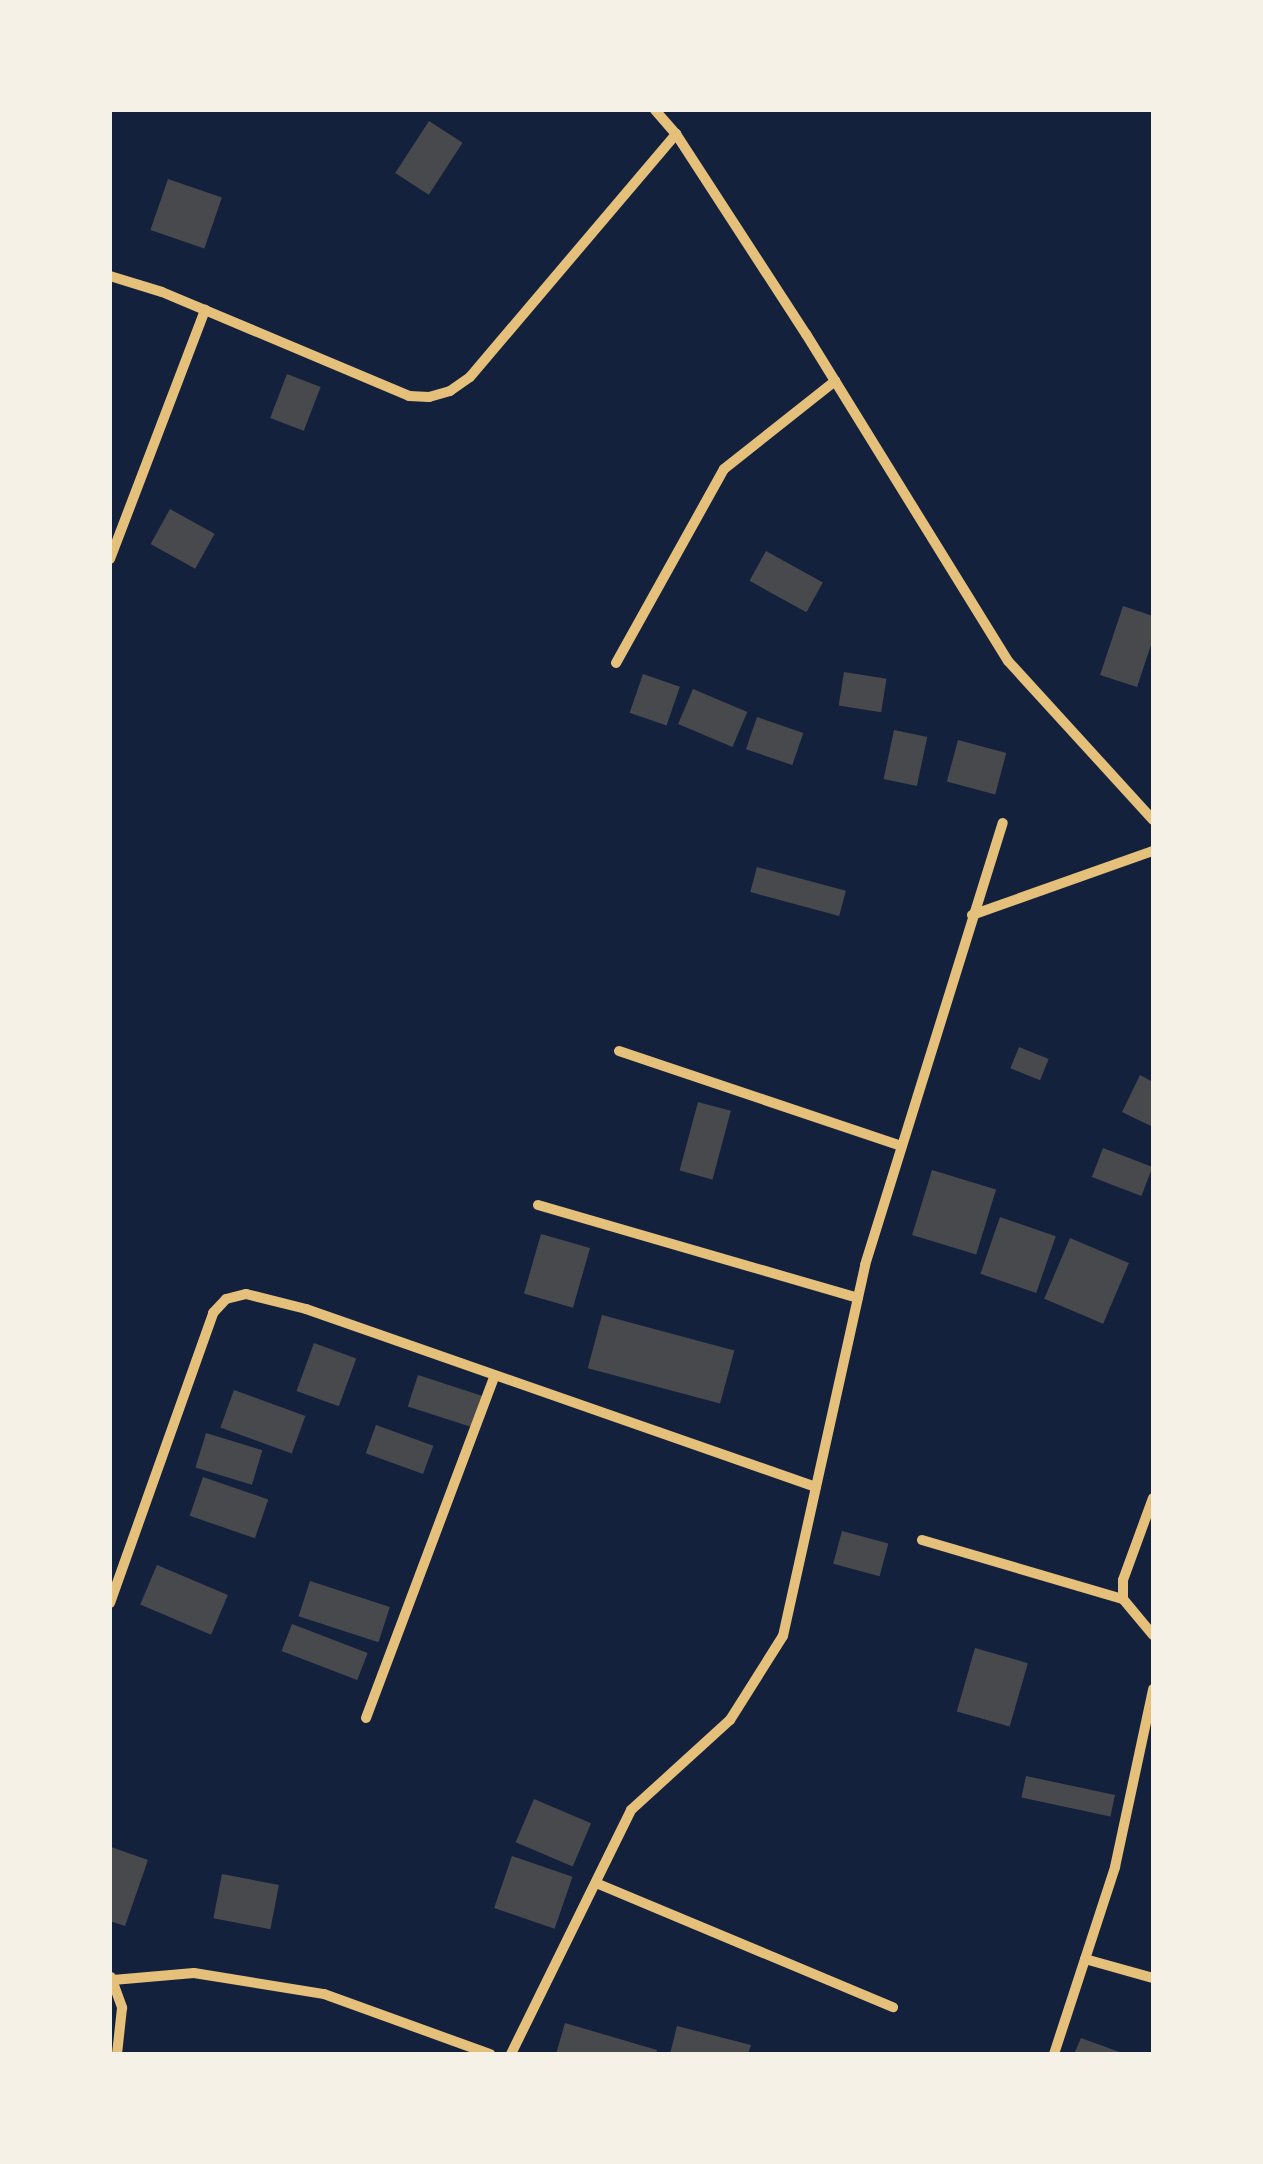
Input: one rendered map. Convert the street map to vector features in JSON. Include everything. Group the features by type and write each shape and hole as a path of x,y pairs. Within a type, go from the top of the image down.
{"street":[{"path":"655,110 676,134 1008,661 1153,820"},
{"path":"110,276 205,310 409,396 429,397 450,391 470,377 676,134"},
{"path":"111,555 205,310"},
{"path":"616,663 724,469 834,381"},
{"path":"511,2054 631,1810 730,1720 760,1678 782,1636 858,1298 901,1146 1003,823"},
{"path":"972,914 1153,851"},
{"path":"619,1052 901,1146"},
{"path":"538,1205 858,1298"},
{"path":"110,1603 212,1313 226,1300 246,1294 306,1310 816,1487"},
{"path":"366,1718 494,1377"},
{"path":"1123,1599 1123,1580 1153,1498"},
{"path":"922,1540 1123,1599 1151,1631"},
{"path":"1054,2054 1115,1868 1153,1689"},
{"path":"596,1882 893,2006"},
{"path":"1086,1959 1153,1978"},
{"path":"117,2054 122,2008 111,1978 194,1973 324,1994 490,2054"}],"building":[{"path":"429,121 463,143 429,195 395,173"},
{"path":"168,179 222,198 204,249 150,230"},
{"path":"287,374 321,387 304,431 270,418"},
{"path":"170,509 215,534 195,569 151,544"},
{"path":"766,551 823,583 806,612 750,581"},
{"path":"1123,606 1153,616 1153,639 1137,687 1100,675"},
{"path":"844,672 886,679 881,712 839,706"},
{"path":"643,674 680,687 667,725 630,713"},
{"path":"693,689 747,712 732,747 678,724"},
{"path":"757,717 803,733 792,765 746,749"},
{"path":"894,730 927,737 917,786 884,779"},
{"path":"958,740 1006,753 995,794 947,782"},
{"path":"757,867 846,891 839,916 750,892"},
{"path":"1019,1047 1049,1059 1040,1080 1010,1068"},
{"path":"1140,1075 1153,1082 1153,1127 1122,1112"},
{"path":"698,1102 731,1111 712,1179 680,1171"},
{"path":"1103,1148 1152,1167 1141,1196 1092,1177"},
{"path":"932,1170 996,1190 976,1255 912,1235"},
{"path":"1000,1217 1056,1236 1036,1293 980,1274"},
{"path":"541,1234 590,1248 573,1308 524,1294"},
{"path":"1070,1238 1129,1263 1103,1324 1044,1299"},
{"path":"602,1315 734,1350 720,1404 588,1368"},
{"path":"314,1343 356,1358 339,1406 297,1391"},
{"path":"418,1375 486,1397 475,1428 408,1406"},
{"path":"234,1390 305,1416 292,1454 220,1428"},
{"path":"376,1425 433,1446 423,1474 366,1453"},
{"path":"206,1433 262,1450 252,1485 195,1467"},
{"path":"203,1477 268,1499 255,1538 190,1516"},
{"path":"842,1531 888,1543 880,1576 833,1564"},
{"path":"157,1565 228,1595 211,1635 140,1605"},
{"path":"310,1581 390,1607 378,1642 299,1616"},
{"path":"292,1624 368,1653 357,1680 282,1651"},
{"path":"975,1648 1028,1663 1010,1727 957,1711"},
{"path":"1026,1776 1115,1795 1110,1816 1021,1798"},
{"path":"534,1799 591,1823 573,1866 516,1842"},
{"path":"111,1847 148,1860 125,1926 110,1921"},
{"path":"512,1856 573,1877 555,1929 494,1908"},
{"path":"222,1874 279,1885 270,1929 213,1918"},
{"path":"565,2023 657,2050 656,2054 556,2054"},
{"path":"677,2026 751,2045 748,2054 670,2054"},
{"path":"1081,2038 1125,2054 1074,2054"}]}
